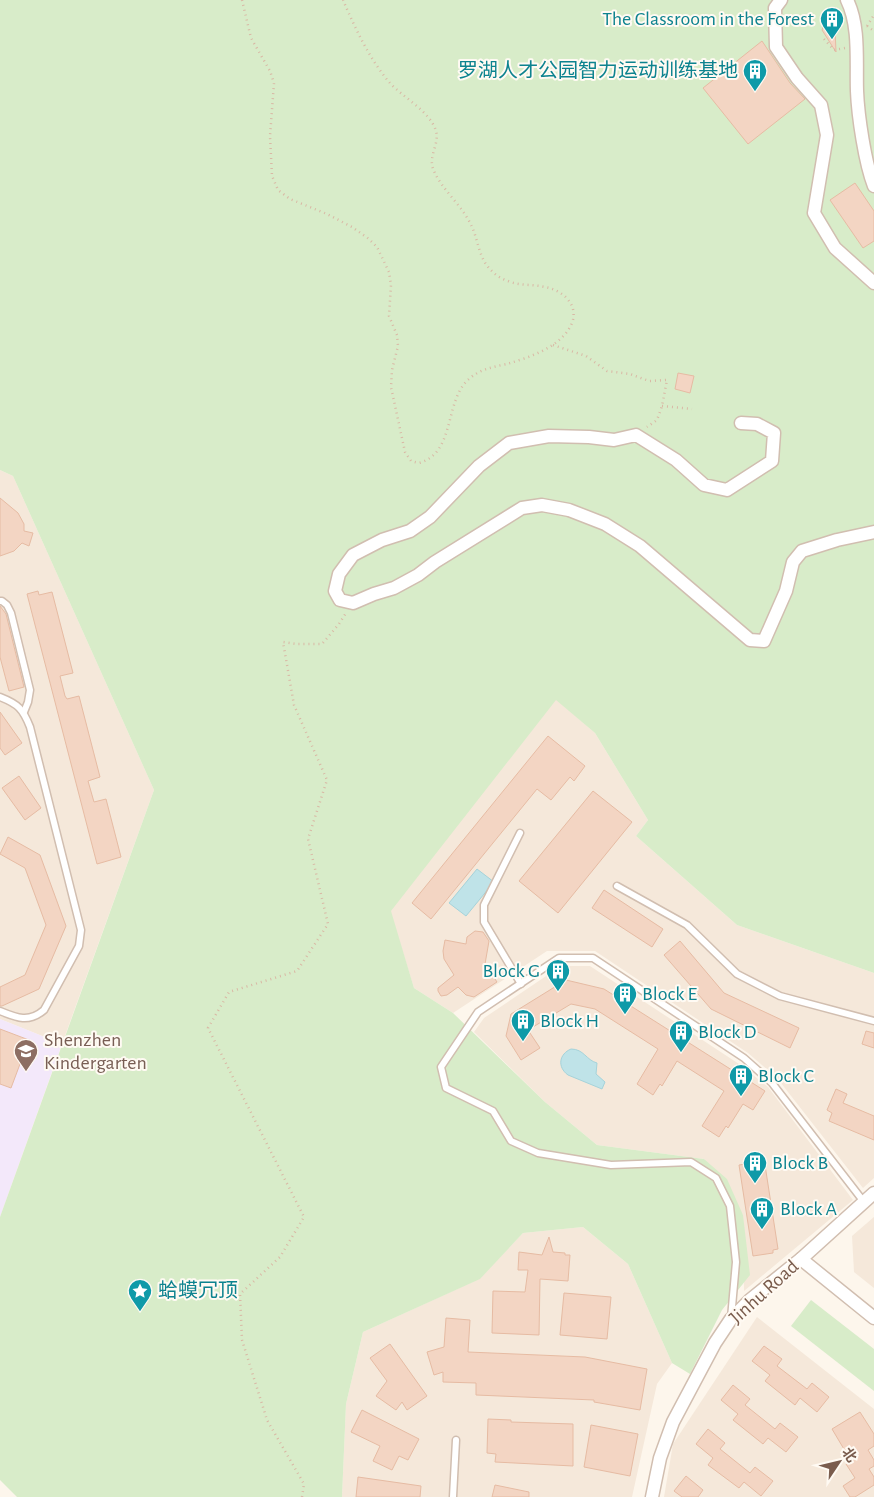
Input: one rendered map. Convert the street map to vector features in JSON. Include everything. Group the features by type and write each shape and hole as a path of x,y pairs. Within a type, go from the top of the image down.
{"street":[{"path":"781,0 775,8 776,47 797,78 820,105 827,135 814,212 835,248 874,282"},
{"path":"847,0 853,12 858,94 864,141 874,186"},
{"path":"741,423 757,424 774,433 772,461 727,490 704,485 676,460 636,436 614,440 549,436 509,443 479,466 423,522 410,531 382,540 353,555 339,574 335,591 340,600 353,603 394,588 418,575 435,562 522,508 542,505 570,510 605,524 640,546 750,640 764,641 786,591 793,562 802,551 837,540 874,532"},
{"name":"Jinhu Road","path":"652,1497 660,1458 673,1422 715,1343 731,1319 750,1300 801,1259 874,1193"},
{"path":"801,1259 874,1318"}],"lane":[{"path":"0,601 2,600 7,605 11,613 30,690 24,712"},
{"path":"0,697 13,702 24,712 30,727 80,922 81,938 79,946 44,1010 38,1015 26,1019 19,1019 0,1011"},
{"path":"520,833 484,905 484,922 521,984"},
{"path":"617,886 687,925 737,974 780,996 874,1021"},
{"path":"731,1319 736,1262 730,1206 716,1178 692,1162 611,1165 538,1154 511,1141 493,1111 446,1088 442,1067 478,1012 559,958 592,958 744,1058 772,1083 864,1202"},
{"path":"453,1497 456,1440"}],"path":[{"path":"242,0 251,38 274,83 270,136 272,176 278,190 290,199 327,214 352,227 369,239 377,247 389,272 391,285 389,316 397,335 398,346 390,387 405,452 411,461 419,463 425,461 437,451 443,441 462,384 480,371 530,356 553,345 566,334 572,322 573,305 566,297 555,290 544,286 507,281 498,277 488,268 468,220 433,171 431,159 436,143 436,131 423,112 399,92 380,69 359,35 343,0"},
{"path":"866,26 874,15"},
{"path":"824,39 834,50 856,48"},
{"path":"553,345 586,356 607,371 630,374 649,381 667,380 657,420"},
{"path":"662,406 692,409"},
{"path":"302,1497 304,1484 267,1420 242,1340 240,1294 280,1257 304,1217 208,1028 229,992 297,971 328,924 308,839 327,780 294,705 283,642 322,644 353,603"}],"shaded area":[{"path":"0,470 13,476 154,790 62,1044 0,1019"},
{"path":"556,699 595,733 648,820 636,836 737,925 874,973 874,1178 863,1188 777,1078 748,1053 595,951 547,951 453,1013 414,988 390,911"},
{"path":"561,966 590,966 739,1064 768,1087 853,1200 744,1291 743,1215 704,1159 597,1145 545,1102 474,1032 484,1018"},
{"name":"Shenzhen Kindergarten","path":"0,1019 62,1044 0,1217"},
{"path":"874,1217 874,1288 854,1272 852,1236"},
{"path":"583,1227 628,1264 672,1363 657,1384 632,1497 342,1497 346,1404 363,1332 479,1279 523,1233"},
{"path":"757,1317 874,1409 874,1497 664,1497 673,1444"}],"green space":[{"path":"0,0 874,0 874,973 737,925 636,836 648,820 595,733 556,700 391,911 414,988 453,1013 545,1102 597,1145 704,1159 727,1179 743,1215 750,1275 722,1310 690,1374 672,1363 628,1264 583,1227 523,1233 480,1279 363,1332 346,1404 342,1497 17,1497 0,1480 0,1217 154,790 13,476 0,470"},
{"path":"811,1300 874,1349 874,1391 791,1326"}],"water":[{"path":"477,869 494,882 466,916 449,903"},
{"path":"571,1049 579,1051 597,1063 596,1074 605,1082 602,1089 564,1072 561,1065 562,1057"}],"building":[{"name":"The Classroom in the Forest","path":"824,24 833,25 835,29 836,52 822,30"},
{"name":"罗湖人才公园智力运动训练基地","path":"762,41 790,83 805,99 748,144 703,88"},
{"path":"855,183 874,211 874,241 863,248 830,200"},
{"path":"678,373 694,376 690,393 675,389"},
{"path":"0,498 18,513 24,524 24,531 33,533 29,546 22,543 14,551 0,556"},
{"path":"38,591 39,595 52,592 73,673 60,676 65,696 67,699 79,696 100,777 88,781 94,802 106,799 121,857 97,864 27,594"},
{"path":"0,606 6,614 24,687 9,691 0,657"},
{"path":"0,712 22,743 5,755 0,748"},
{"path":"548,736 585,766 574,781 570,777 551,800 537,789 431,919 412,903"},
{"path":"19,776 41,808 25,820 2,788"},
{"path":"593,791 632,822 558,913 519,881"},
{"path":"8,837 40,855 66,926 39,989 0,1006 0,987 25,975 46,925 25,868 0,854"},
{"path":"604,890 663,929 652,947 592,908"},
{"path":"475,931 483,932 489,941 485,964 497,982 474,997 466,995 458,987 447,995 441,996 438,988 454,975 444,959 445,940 466,944 467,937"},
{"path":"680,941 724,993 799,1028 790,1048 711,1009 664,955"},
{"path":"566,980 604,989 765,1091 753,1110 743,1104 728,1128 726,1126 719,1137 702,1126 724,1091 677,1061 662,1086 660,1084 653,1095 637,1084 658,1049 595,1009 571,1004 528,1030 540,1048 521,1060 506,1036 511,1014"},
{"path":"0,1029 29,1040 11,1088 0,1084"},
{"path":"866,1031 874,1033 874,1048 862,1044"},
{"path":"836,1089 847,1094 843,1103 874,1116 874,1140 829,1121 832,1113 827,1110"},
{"path":"759,1162 760,1165 765,1165 778,1249 773,1250 773,1253 753,1256 739,1165"},
{"path":"549,1237 553,1252 570,1255 568,1281 540,1279 539,1335 492,1333 493,1291 525,1292 528,1270 518,1270 519,1252 542,1255"},
{"path":"564,1293 611,1297 607,1339 560,1335"},
{"path":"446,1318 470,1320 468,1352 585,1357 647,1369 640,1410 594,1402 594,1400 476,1395 476,1383 443,1382 443,1372 434,1375 427,1352 444,1347"},
{"path":"390,1344 427,1396 407,1410 402,1402 396,1410 376,1396 387,1381 370,1358"},
{"path":"764,1346 782,1359 777,1366 807,1389 812,1383 829,1397 817,1412 800,1398 795,1405 765,1381 770,1375 752,1361"},
{"path":"733,1385 750,1399 745,1405 775,1429 780,1423 798,1437 786,1452 768,1438 763,1444 733,1420 738,1414 721,1400"},
{"path":"362,1410 419,1439 408,1460 399,1456 392,1470 373,1461 380,1446 351,1432"},
{"path":"860,1412 874,1434 874,1446 868,1450 874,1460 874,1466 869,1469 874,1477 874,1485 855,1497 850,1497 843,1486 855,1478 846,1464 851,1461 832,1429"},
{"path":"488,1419 511,1420 511,1422 573,1424 573,1466 495,1462 496,1454 487,1453"},
{"path":"591,1425 638,1434 630,1476 584,1467"},
{"path":"708,1429 725,1443 720,1449 750,1473 755,1467 773,1481 761,1496 744,1482 739,1488 708,1465 713,1458 696,1444"},
{"path":"686,1476 703,1490 698,1497 682,1497 674,1491"},
{"path":"358,1477 421,1486 420,1497 356,1497"},
{"path":"495,1485 529,1492 529,1497 492,1497"}],"place":[{"name":"The Classroom in the Forest","path":"832,40"},
{"name":"罗湖人才公园智力运动训练基地","path":"755,92"},
{"name":"Block G","path":"558,992"},
{"name":"Block E","path":"625,1015"},
{"name":"Block H","path":"523,1042"},
{"name":"Block D","path":"681,1053"},
{"name":"Shenzhen Kindergarten","path":"26,1072"},
{"name":"Block C","path":"741,1097"},
{"name":"Block B","path":"755,1184"},
{"name":"Block A","path":"762,1230"},
{"name":"蛤蟆冗顶","path":"140,1312"}]}
